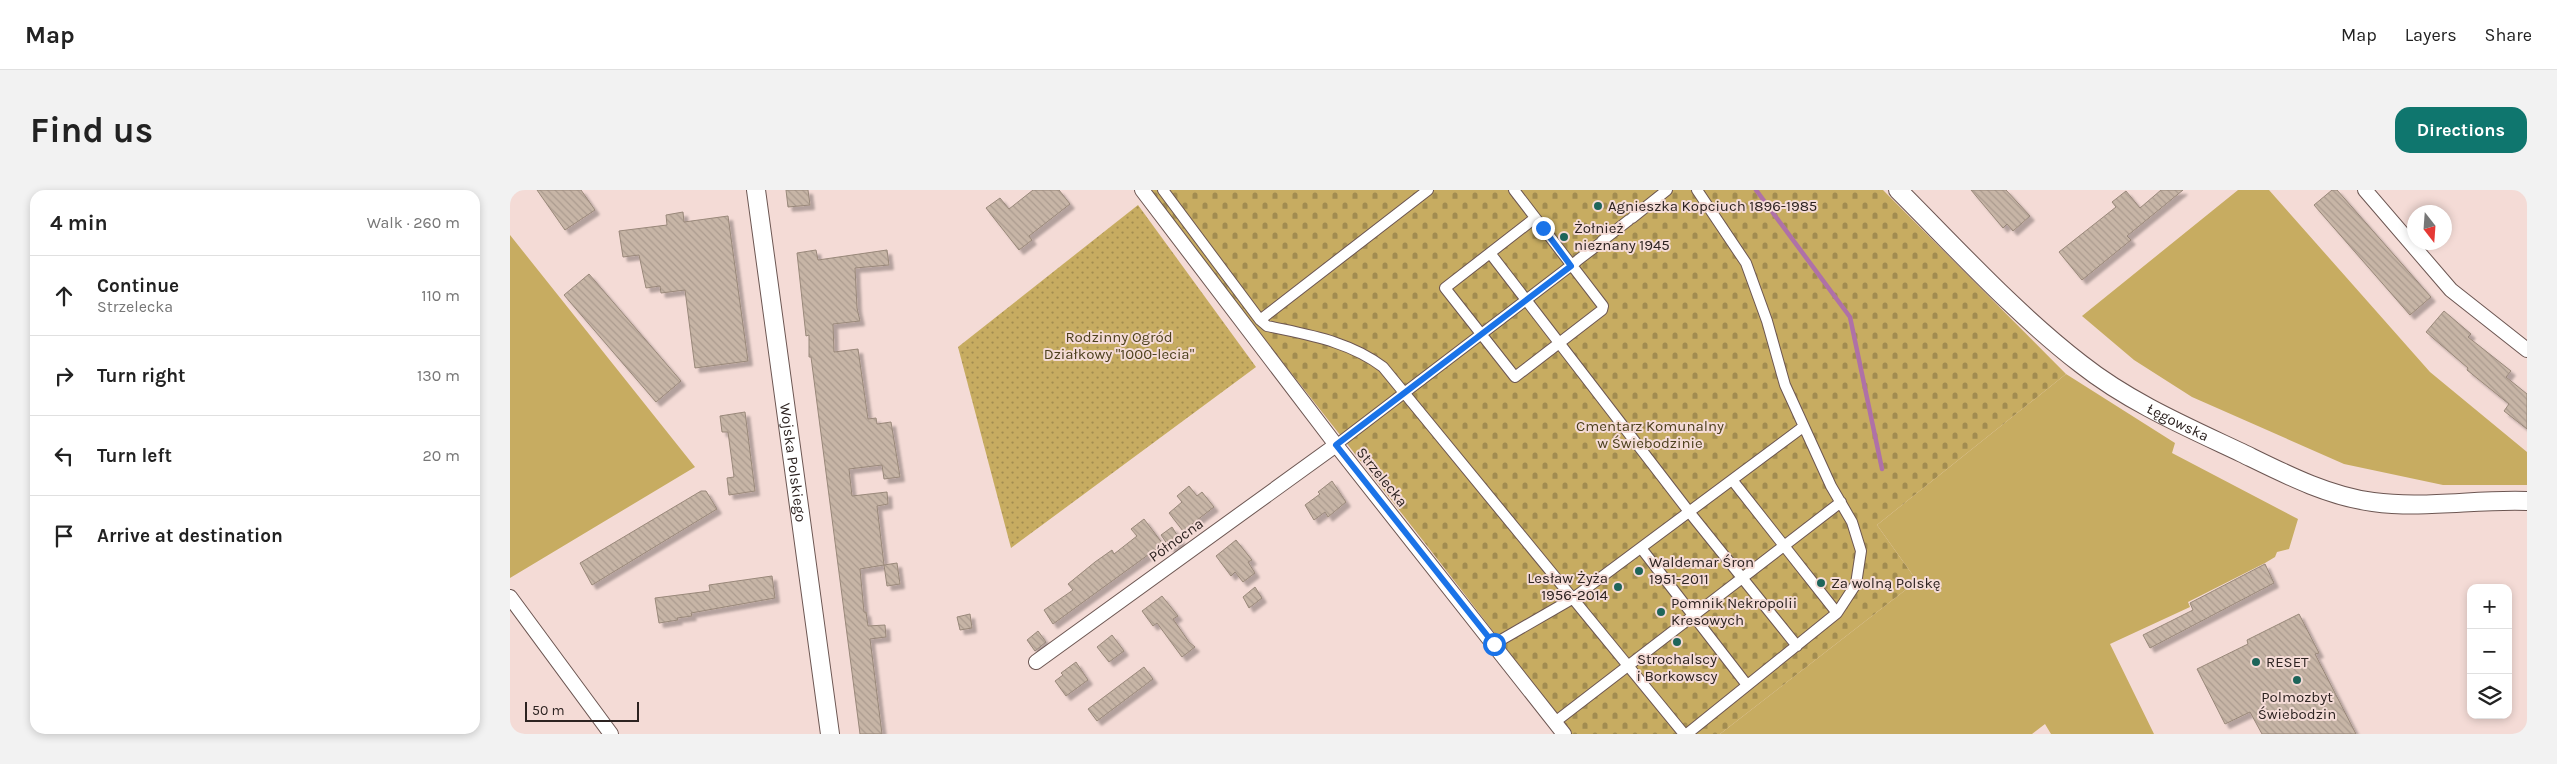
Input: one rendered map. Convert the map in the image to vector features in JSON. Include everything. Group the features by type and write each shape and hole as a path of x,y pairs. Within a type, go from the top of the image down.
{"street":[{"name":"Wojska Polskiego","path":"756,190 830,734"},
{"path":"1146,195 1162,190 1260,320 1267,326 1336,341 1370,357 1382,368 1686,734 1836,613 1856,584 1861,551 1857,533 1803,427 1785,385 1767,321 1746,263 1697,190"},
{"path":"1260,320 1428,190"},
{"path":"1514,190 1575,262 1603,306 1602,310 1515,377 1445,288 1536,218"},
{"path":"1336,445 1667,190"},
{"name":"Łęgowska","path":"1898,190 1994,286 2081,365 2134,399 2182,424 2312,485 2353,499 2412,504 2527,501"},
{"path":"2366,190 2451,290 2527,350"},
{"name":"Strzelecka","path":"1146,195 1336,445 1564,734"},
{"path":"1490,253 1690,513 1797,646"},
{"path":"1494,644 1572,599 1733,481 1803,427"},
{"name":"Północna","path":"1036,662 1336,445"},
{"path":"1733,481 1836,613"},
{"path":"1555,722 1841,502"},
{"path":"1641,548 1747,685"},
{"path":"510,597 610,734"}],"green space":[{"name":"Cmentarz Komunalny w Świebodzinie","path":"1148,190 1883,190 2066,374 1877,525 1917,581 1720,734 1570,734 1414,529"},
{"path":"2238,190 2269,190 2430,372 2527,452 2527,485 2443,485 2344,464 2192,397 2134,360 2082,316"},
{"name":"Rodzinny Ogród Działkowy \"1000-lecia\"","path":"1138,205 1256,367 1011,548 958,347"},
{"path":"510,235 695,467 510,578"},
{"path":"2066,374 2175,443 2172,453 2298,519 2289,549 2277,552 2275,557 2265,563 2188,602 2190,607 2110,644 2154,734 2051,734 2045,724 2032,734 1720,734 1917,581 1877,525"}],"building":[{"path":"537,190 581,190 595,210 565,230"},
{"path":"786,190 808,190 810,205 788,207"},
{"path":"1033,190 1059,190 1070,204 1029,236 1032,240 1019,250 986,208 1000,198 1009,209"},
{"path":"1971,190 2006,190 2030,216 2013,231 2007,224 2003,228"},
{"path":"2161,190 2183,190 2127,236 2131,240 2082,280 2059,252 2116,207 2112,202 2126,191 2140,208"},
{"path":"2332,190 2337,190 2431,297 2410,315 2314,205"},
{"path":"683,212 684,222 728,216 748,361 695,368 685,290 661,293 660,286 646,288 639,255 623,257 619,231 667,225 666,215"},
{"path":"816,250 818,260 887,250 889,265 855,268 857,308 860,321 833,324 834,352 858,349 868,419 876,418 877,424 891,422 900,477 884,479 882,465 849,469 852,496 887,492 888,504 877,506 884,565 860,569 864,612 866,612 868,626 885,625 886,637 870,639 882,734 860,734 811,357 809,357 809,335 806,336 797,253"},
{"path":"589,274 681,381 656,402 564,295"},
{"path":"2444,311 2471,334 2468,337 2511,371 2506,377 2527,394 2527,429 2504,411 2509,404 2467,370 2468,368 2426,332"},
{"path":"745,412 755,491 729,495 727,478 734,477 728,432 722,432 720,416"},
{"path":"1332,481 1346,502 1328,517 1325,512 1314,520 1305,505 1320,494 1318,492"},
{"path":"1189,486 1197,496 1202,492 1214,507 1183,531 1169,513 1182,502 1177,496"},
{"path":"701,491 706,491 717,509 592,585 580,563"},
{"path":"1144,519 1163,544 1053,624 1044,610 1073,590 1068,584 1095,562 1112,550 1114,554 1137,536 1131,529"},
{"path":"1172,527 1181,541 1170,548 1161,535"},
{"path":"1236,540 1252,560 1248,562 1255,573 1243,582 1235,572 1231,576 1216,556"},
{"path":"897,563 900,584 887,586 884,565"},
{"path":"2265,564 2274,583 2150,648 2143,635 2193,610 2190,603"},
{"path":"772,576 775,598 691,613 692,616 659,623 655,598 710,591 709,585"},
{"path":"1255,587 1262,598 1249,608 1243,597"},
{"path":"1162,596 1178,616 1173,619 1189,642 1195,647 1182,657 1157,623 1153,626 1142,611"},
{"path":"970,614 972,628 960,630 957,617"},
{"path":"2299,614 2319,653 2315,654 2356,734 2262,734 2250,712 2225,724 2197,669 2248,644 2247,640"},
{"path":"1038,631 1046,642 1035,651 1027,640"},
{"path":"1112,635 1124,651 1109,662 1097,647"},
{"path":"1076,662 1088,680 1066,696 1055,681 1063,675 1061,673"},
{"path":"1144,667 1153,679 1097,721 1088,709"}],"waterway":[{"path":"1756,190 1850,317 1882,469"}],"place":[{"name":"Agnieszka Kopciuch 1896-1985","path":"1598,206"},
{"name":"Żołnież nieznany 1945","path":"1564,237"},
{"name":"Waldemar Śron 1951-2011","path":"1639,571"},
{"name":"Za wolną Polskę","path":"1821,583"},
{"name":"Lesław Żyża 1956-2014","path":"1618,587"},
{"name":"Pomnik Nekropolii Kresowych","path":"1661,612"},
{"name":"Strochalscy i Borkowscy","path":"1677,642"},
{"name":"RESET","path":"2256,662"},
{"name":"Polmozbyt Świebodzin","path":"2297,680"}],"route":[{"path":"1494,644 1336,445 1460,348 1571,266 1543,228"}]}
